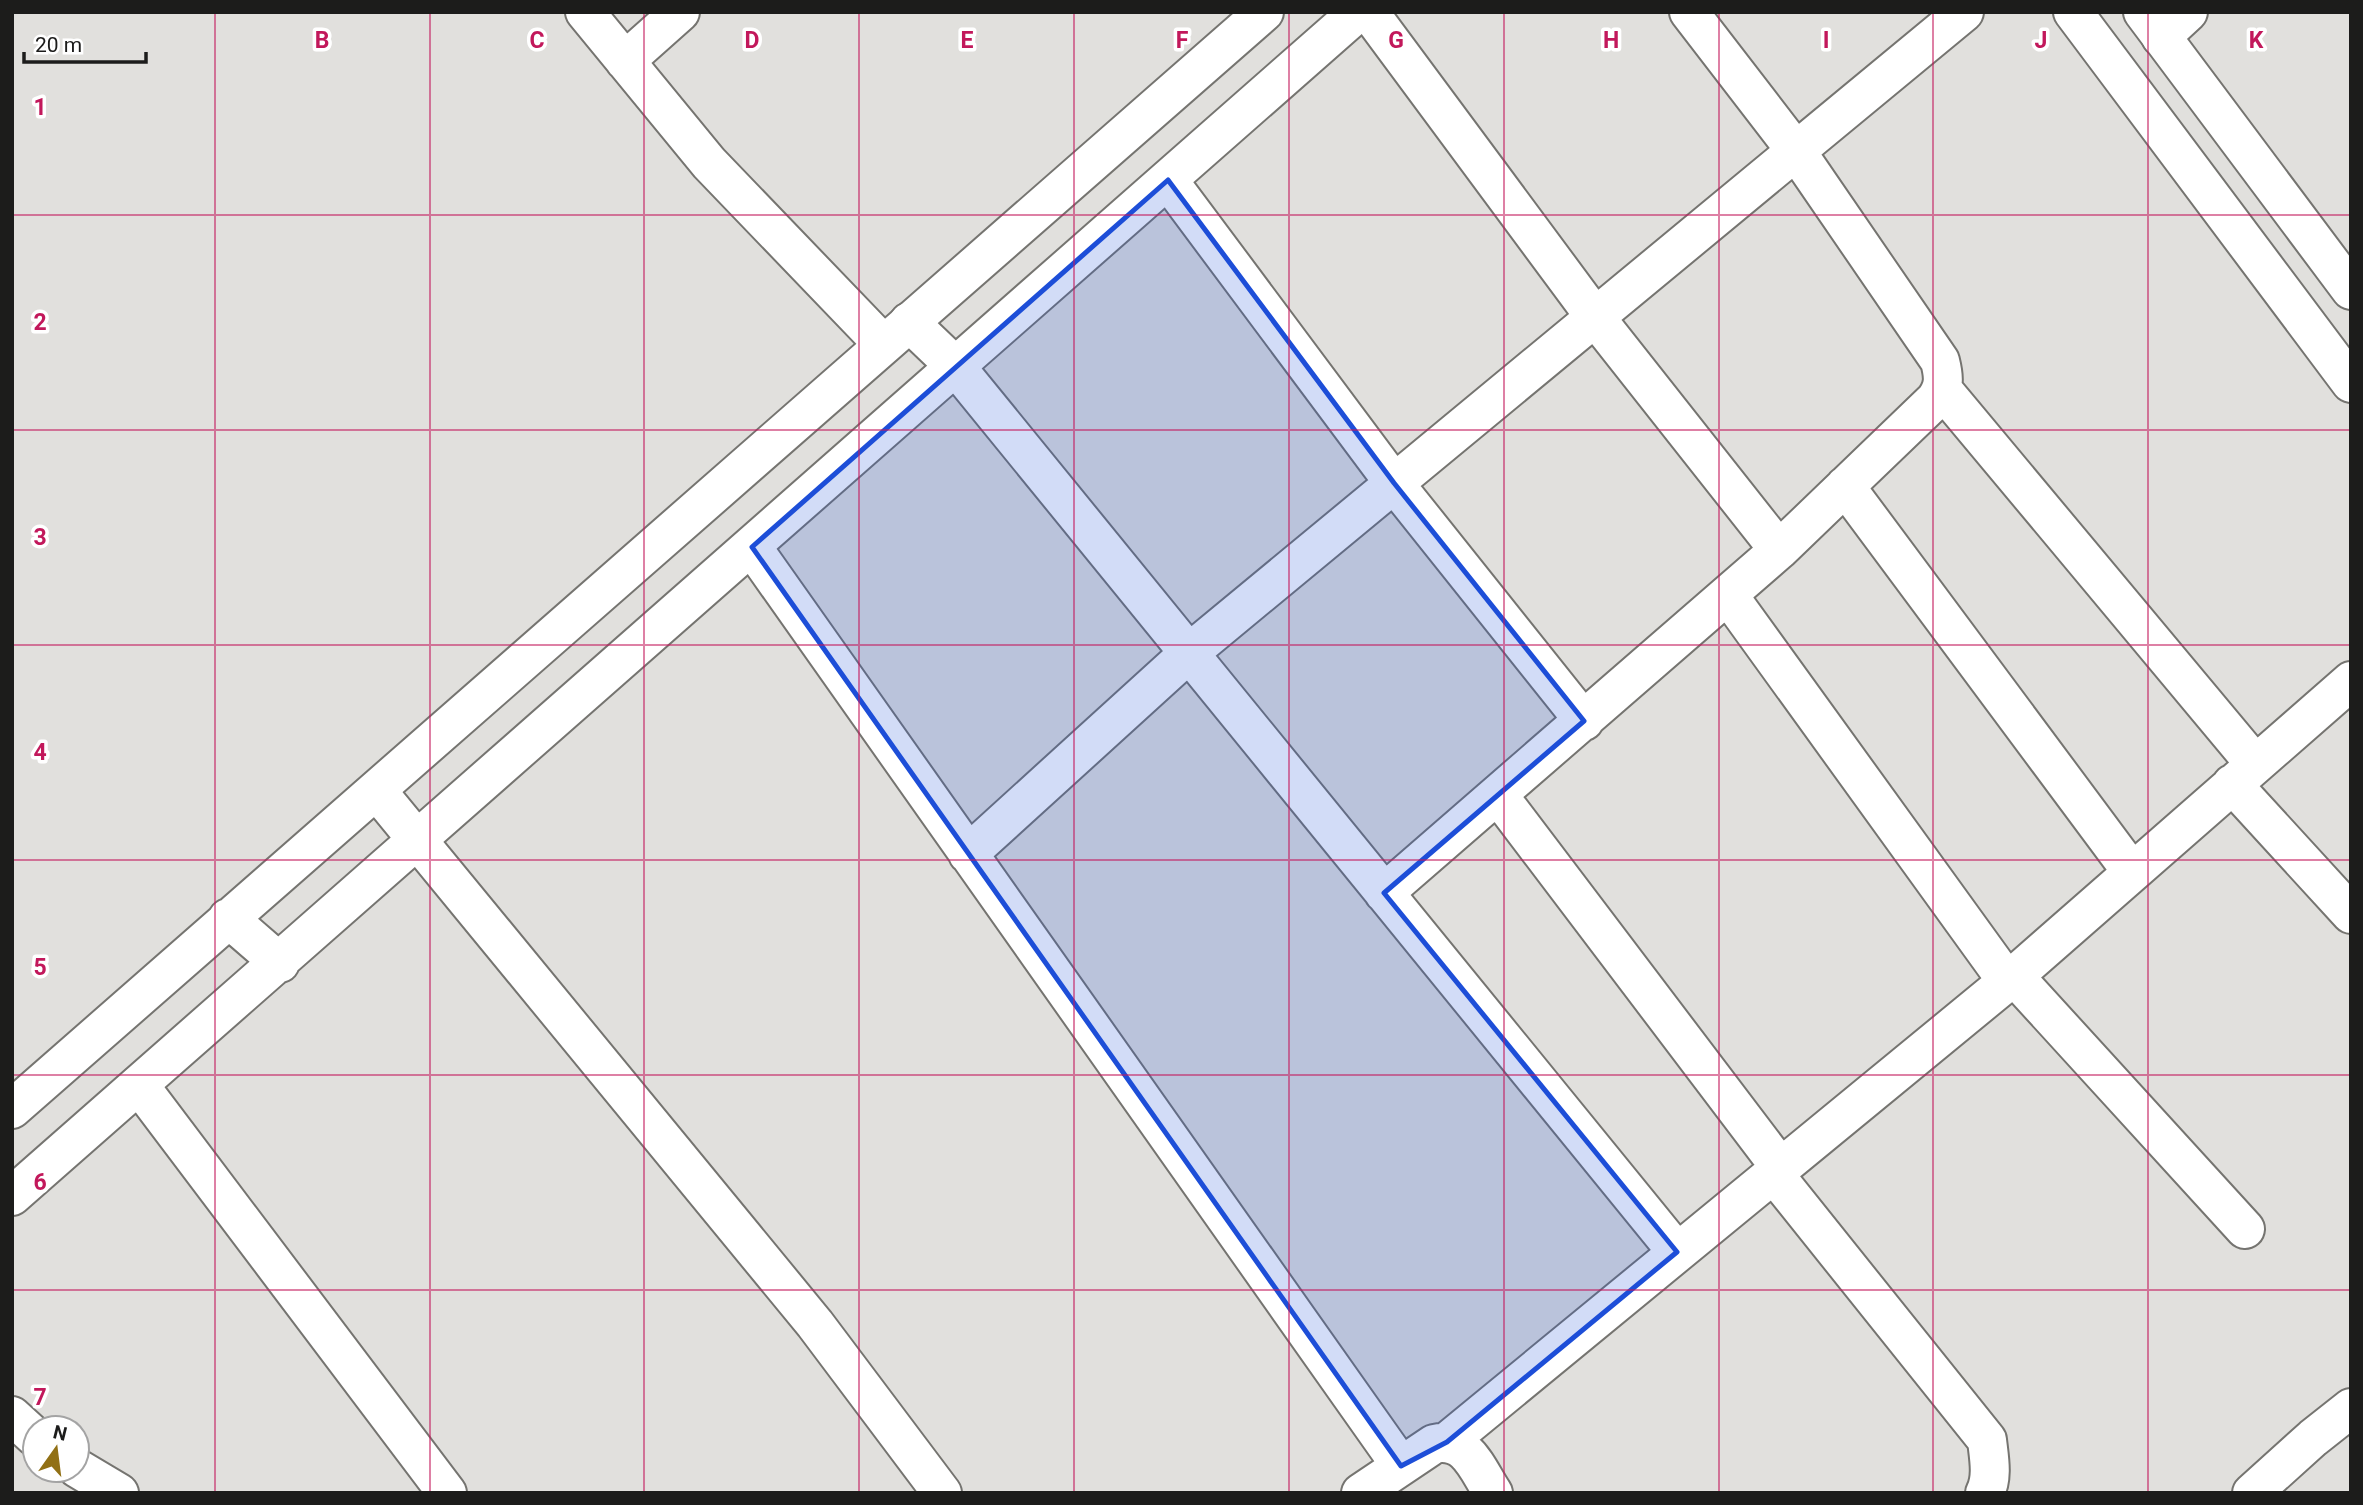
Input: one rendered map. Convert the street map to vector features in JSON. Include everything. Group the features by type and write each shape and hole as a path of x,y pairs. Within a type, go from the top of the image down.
{"street":[{"path":"585,12 709,163 896,333 956,367 1676,1252"},
{"path":"625,61 680,12"},
{"path":"12,1109 1264,12"},
{"path":"12,1196 1358,12"},
{"path":"1369,12 1595,317 1779,550"},
{"path":"1384,893 1779,550 1935,400 1942,389 1944,377 1940,361 1796,151 1689,12"},
{"path":"968,854 1189,653 1964,12"},
{"path":"2073,12 2351,383"},
{"path":"2164,20 2351,290"},
{"path":"1168,180 1394,483 1584,722"},
{"path":"1942,389 2351,915"},
{"path":"1845,486 2133,872"},
{"path":"752,547 1401,1466"},
{"path":"1728,595 2010,978 2245,1229"},
{"path":"1361,1493 1434,1444 1447,1441 2010,978 2351,681"},
{"path":"377,791 815,1324 943,1493"},
{"path":"1498,795 1777,1170 1987,1440 1990,1464 1985,1493"},
{"path":"228,918 279,962"},
{"path":"139,1085 447,1493"},
{"path":"2252,1493 2351,1408"},
{"path":"1447,1441 1459,1446 1468,1455 1493,1493"},
{"path":"91,1476 119,1493"}],"highlighted area":[{"path":"1168,180 1394,483 1584,721 1384,893 1677,1252 1447,1442 1401,1466 752,547"}]}
